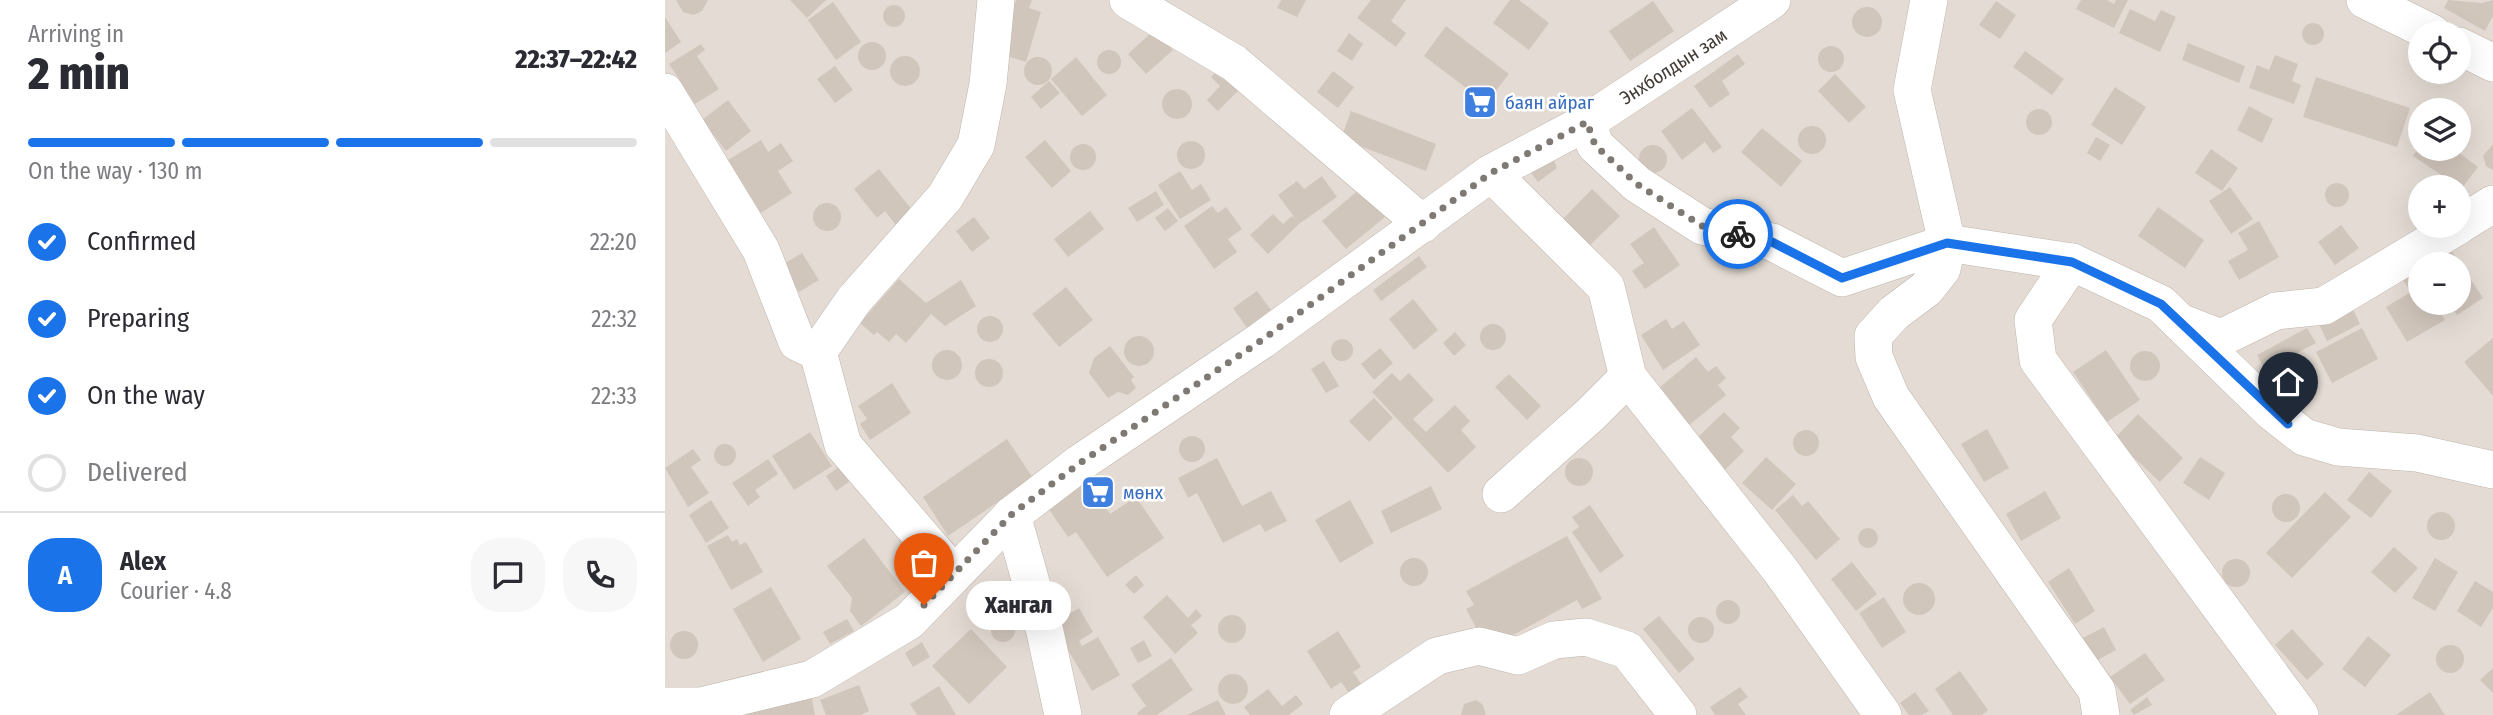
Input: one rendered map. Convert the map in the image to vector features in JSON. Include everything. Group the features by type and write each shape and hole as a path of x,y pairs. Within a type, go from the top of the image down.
{"street":[{"path":"818,352 854,300 944,197 976,145 988,84 996,0"},
{"path":"1128,0 1234,63 1423,225"},
{"name":"Энхболдын зам","path":"665,706 701,706 812,679 909,621 1012,514 1080,463 1262,340 1491,173 1587,122 1772,0"},
{"path":"1929,0 1912,90 1947,243 1942,269 1926,289 1893,313 1873,335 1874,358 1891,397 2097,691 2101,715"},
{"path":"2365,0 2408,21"},
{"path":"2471,53 2493,64"},
{"path":"665,92 761,250 797,342 818,352 843,444 953,573"},
{"path":"1587,122 1595,145 1637,184 1702,226 1772,242 1842,278 1947,243 2072,262 2161,304 2272,412 2304,437 2338,447 2417,453 2493,470"},
{"path":"1491,173 1606,288 1628,377 1781,571 1883,715"},
{"path":"2471,217 2493,204"},
{"path":"2179,322 2221,338 2276,311 2324,306 2436,238"},
{"path":"2072,262 2033,320 2038,360 2300,715"},
{"path":"1501,494 1590,415 1628,377"},
{"path":"1012,514 1045,632 1063,715"},
{"path":"1348,715 1437,656 1479,646 1518,656 1554,640 1586,637 1627,650 1678,715"}],"shaded area":[{"path":"665,0 2493,0 2493,715 665,715"}],"building":[{"path":"676,0 708,0 702,11 694,15 683,12"},
{"path":"790,0 826,0 807,18"},
{"path":"1016,0 1032,0 1029,8 1041,12 1026,62 1000,54"},
{"path":"1281,0 1306,0 1297,17 1277,8"},
{"path":"1371,0 1406,0 1391,21 1406,33 1396,47 1357,18"},
{"path":"1510,0 1519,0 1549,23 1529,50 1493,23"},
{"path":"2081,0 2107,0 2114,4 2116,0 2128,0 2114,28 2076,9"},
{"path":"2448,0 2482,3 2493,0 2493,16 2485,31 2444,8"},
{"path":"1653,1 1674,31 1630,61 1609,31"},
{"path":"1996,1 2016,15 2000,39 1979,25"},
{"path":"833,2 861,42 836,60 808,20"},
{"path":"894,5 904,12 905,16 898,26 894,27 884,20 883,16 890,6"},
{"path":"1867,7 1873,8 1881,16 1881,28 1873,36 1867,37 1861,36 1853,28 1852,22 1853,16 1861,8"},
{"path":"2130,9 2155,21 2161,10 2176,17 2160,52 2119,33"},
{"path":"665,17 681,42 665,53"},
{"path":"2309,23 2317,23 2324,30 2324,38 2317,45 2309,45 2302,38 2302,30"},
{"path":"1446,26 1509,74 1486,103 1424,56"},
{"path":"1154,30 1173,50 1146,74 1128,54"},
{"path":"1349,33 1363,44 1352,61 1337,51"},
{"path":"872,42 882,46 886,56 882,66 872,70 862,66 858,56 862,46"},
{"path":"2188,43 2245,66 2239,83 2182,60"},
{"path":"701,44 705,50 697,56 719,89 695,104 669,64"},
{"path":"1831,46 1840,50 1844,59 1840,68 1831,72 1822,68 1818,59 1822,50"},
{"path":"1109,50 1118,53 1121,62 1118,71 1109,74 1100,71 1097,62 1100,53"},
{"path":"2025,51 2064,79 2052,95 2013,67"},
{"path":"1738,54 1745,64 1722,81 1730,94 1710,108 1694,86"},
{"path":"2275,55 2298,64 2292,81 2301,85 2294,104 2249,88 2257,65 2269,70"},
{"path":"905,56 916,60 920,71 916,82 905,86 894,82 890,71 894,60"},
{"path":"1038,57 1048,61 1052,71 1048,81 1038,85 1028,81 1024,71 1028,61"},
{"path":"1076,57 1107,95 1082,116 1051,79"},
{"path":"835,66 853,90 835,103 817,79"},
{"path":"1219,69 1239,90 1218,111 1207,100 1220,86 1211,77"},
{"path":"1333,71 1354,87 1338,108 1317,92"},
{"path":"1835,74 1866,107 1849,123 1818,91"},
{"path":"2316,77 2408,107 2397,147 2303,117"},
{"path":"1049,81 1060,93 1041,109 1031,97"},
{"path":"2115,87 2146,107 2122,145 2091,125"},
{"path":"1177,89 1188,93 1192,104 1188,115 1177,119 1166,115 1162,104 1166,93"},
{"path":"728,100 751,131 726,151 702,120"},
{"path":"2249,106 2273,119 2262,143 2237,130"},
{"path":"1692,108 1722,147 1713,153 1705,142 1682,160 1661,131"},
{"path":"2039,109 2048,113 2052,122 2048,131 2039,135 2030,131 2026,122 2030,113"},
{"path":"1351,111 1436,144 1426,171 1341,139"},
{"path":"1812,126 1822,130 1826,140 1822,150 1812,154 1802,150 1798,140 1802,130"},
{"path":"1762,128 1802,161 1781,187 1741,152"},
{"path":"2096,137 2110,145 2100,161 2087,153"},
{"path":"761,140 768,152 781,143 793,161 778,171 792,193 761,213 728,160"},
{"path":"1045,140 1071,171 1052,188 1025,157"},
{"path":"1191,141 1201,145 1205,155 1201,165 1191,169 1181,165 1177,155 1181,145"},
{"path":"1083,144 1092,148 1096,157 1092,166 1083,170 1074,166 1070,157 1074,148"},
{"path":"2493,144 2493,170 2486,166 2483,156"},
{"path":"1653,145 1663,149 1667,159 1663,169 1653,173 1643,169 1639,159 1643,149"},
{"path":"2211,149 2238,168 2222,191 2195,173"},
{"path":"1553,158 1557,168 1538,182 1531,173"},
{"path":"2420,161 2470,161 2478,167 2471,176 2441,175"},
{"path":"879,169 913,211 896,225 885,211 877,218 854,189"},
{"path":"1180,171 1192,190 1201,184 1211,200 1180,219 1158,185"},
{"path":"1322,176 1337,197 1299,224 1268,254 1250,235 1273,214 1283,224 1292,216 1297,221 1278,195 1297,181 1304,189"},
{"path":"2337,183 2348,190 2349,195 2342,206 2337,207 2326,200 2325,195 2332,184"},
{"path":"2230,187 2253,219 2231,234 2209,201"},
{"path":"1361,188 1385,217 1346,249 1322,221"},
{"path":"1592,189 1620,216 1587,248 1560,222"},
{"path":"1156,191 1164,205 1137,222 1128,208"},
{"path":"827,203 837,207 841,217 837,227 827,231 817,227 813,217 817,207"},
{"path":"1212,206 1218,213 1226,207 1242,229 1228,239 1237,252 1214,269 1184,226"},
{"path":"2158,207 2204,240 2185,268 2138,236"},
{"path":"1168,208 1178,221 1165,231 1155,218"},
{"path":"1090,211 1104,229 1068,257 1054,239"},
{"path":"974,217 990,238 972,252 956,231"},
{"path":"2259,221 2279,257 2239,280 2228,261 2248,250 2238,233"},
{"path":"2341,225 2359,248 2335,265 2318,242"},
{"path":"1654,227 1680,265 1645,289 1632,271 1644,263 1630,244"},
{"path":"802,253 819,280 799,292 782,265"},
{"path":"1419,256 1427,267 1381,301 1373,290"},
{"path":"899,279 926,303 961,280 976,306 945,326 931,314 906,343 896,334 889,342 877,332 874,335 860,323"},
{"path":"2471,280 2483,298 2471,306"},
{"path":"1066,287 1093,320 1059,347 1032,314"},
{"path":"1257,291 1271,310 1247,328 1233,308"},
{"path":"2408,294 2408,315 2442,315 2445,320 2407,342 2386,307"},
{"path":"1413,299 1438,330 1414,350 1389,319"},
{"path":"2352,307 2360,324 2327,341 2319,324"},
{"path":"990,316 999,320 1003,329 999,338 990,342 981,338 977,329 981,320"},
{"path":"1666,319 1672,329 1684,321 1700,345 1663,370 1641,335"},
{"path":"1493,324 1502,328 1506,337 1502,346 1493,350 1484,346 1480,337 1484,328"},
{"path":"2307,328 2316,343 2265,370 2257,355"},
{"path":"2362,328 2378,359 2332,383 2316,352"},
{"path":"1455,332 1466,345 1454,356 1443,343"},
{"path":"1139,336 1150,340 1154,351 1150,362 1139,366 1128,362 1124,351 1128,340"},
{"path":"2493,338 2493,396 2464,362"},
{"path":"1342,339 1350,342 1353,350 1350,358 1342,361 1334,358 1331,350 1334,342"},
{"path":"1110,346 1134,377 1131,380 1136,388 1128,395 1118,392 1108,398 1089,373 1094,358"},
{"path":"1380,348 1393,363 1374,380 1361,364"},
{"path":"947,350 953,351 961,359 961,371 953,379 947,380 941,379 933,371 932,365 933,359 941,351"},
{"path":"2106,350 2140,400 2107,422 2073,372"},
{"path":"2145,351 2151,352 2159,360 2159,372 2151,380 2145,381 2139,380 2131,372 2130,366 2131,360 2139,352"},
{"path":"1696,357 1708,372 1716,366 1726,378 1718,385 1726,395 1688,426 1659,388"},
{"path":"989,359 999,363 1003,373 999,383 989,387 979,383 975,373 979,363"},
{"path":"1324,361 1339,386 1326,393 1311,369"},
{"path":"1392,373 1400,381 1409,373 1434,400 1413,419 1426,432 1455,405 1470,421 1461,430 1476,447 1448,473 1372,392"},
{"path":"1509,374 1541,406 1527,420 1495,387"},
{"path":"892,383 911,413 870,440 860,424 867,419 858,406"},
{"path":"1374,398 1393,418 1369,442 1349,421"},
{"path":"1724,412 1740,428 1731,437 1744,451 1725,470 1696,439"},
{"path":"2138,414 2183,458 2160,482 2114,439"},
{"path":"1987,429 2009,468 1984,482 1961,444"},
{"path":"1806,430 1815,434 1819,443 1815,452 1806,456 1797,452 1793,443 1797,434"},
{"path":"810,432 832,466 794,490 772,456"},
{"path":"1192,436 1201,440 1205,449 1201,458 1192,462 1183,458 1179,449 1183,440"},
{"path":"1007,439 1033,478 948,536 923,497"},
{"path":"725,444 733,447 736,455 733,463 725,466 717,463 714,455 717,447"},
{"path":"693,449 701,460 691,467 709,493 688,507 665,468"},
{"path":"1766,457 1796,484 1772,510 1742,483"},
{"path":"2200,457 2225,473 2209,500 2183,483"},
{"path":"1217,458 1242,506 1271,491 1287,521 1265,532 1260,524 1223,543 1197,493 1188,498 1178,478"},
{"path":"1579,458 1589,462 1593,472 1589,482 1579,486 1569,482 1565,472 1569,462"},
{"path":"768,459 778,474 755,490 760,497 748,506 732,483"},
{"path":"839,467 849,482 836,491 826,476"},
{"path":"2369,472 2392,491 2371,518 2347,500"},
{"path":"1088,481 1110,514 1136,497 1164,538 1107,577 1076,532 1068,537 1048,508"},
{"path":"1431,486 1442,509 1391,533 1381,511"},
{"path":"2045,491 2061,518 2021,541 2006,514"},
{"path":"2325,492 2351,517 2292,578 2266,553"},
{"path":"2286,494 2296,498 2300,508 2296,518 2286,522 2276,518 2272,508 2276,498"},
{"path":"1793,495 1802,506 1808,501 1840,539 1816,560 1775,510"},
{"path":"711,500 729,528 706,543 689,515"},
{"path":"1350,500 1374,543 1340,563 1315,520"},
{"path":"1590,505 1624,556 1600,573 1572,532 1579,527 1572,517"},
{"path":"2441,512 2451,516 2455,526 2451,536 2441,540 2431,536 2427,526 2431,516"},
{"path":"1868,528 1875,531 1878,538 1875,545 1868,548 1861,545 1858,538 1861,531"},
{"path":"728,535 732,542 737,539 740,545 746,542 763,572 731,590 707,546"},
{"path":"1567,536 1602,599 1582,609 1577,600 1497,644 1482,639 1466,609 1474,605 1466,591"},
{"path":"864,538 905,592 861,626 850,611 852,598 827,566"},
{"path":"2394,547 2418,568 2395,593 2371,572"},
{"path":"1414,558 1424,562 1428,572 1424,582 1414,586 1404,582 1400,572 1404,562"},
{"path":"2435,558 2458,572 2435,611 2412,598"},
{"path":"2236,559 2246,563 2250,573 2246,583 2236,587 2226,583 2222,573 2226,563"},
{"path":"1852,562 1877,594 1856,611 1831,579"},
{"path":"2069,568 2095,611 2075,624 2048,582"},
{"path":"1136,575 1144,585 1134,594 1125,585"},
{"path":"2475,581 2493,592 2493,608 2481,627 2457,611"},
{"path":"1919,583 1931,587 1935,599 1931,611 1919,615 1907,611 1903,599 1907,587"},
{"path":"771,587 801,639 763,662 733,609"},
{"path":"1167,595 1188,618 1196,609 1202,616 1191,625 1198,633 1175,654 1143,617"},
{"path":"1884,597 1906,632 1882,648 1859,613"},
{"path":"1728,600 1739,607 1740,612 1733,623 1728,624 1717,617 1716,612 1723,601"},
{"path":"1079,608 1093,632 1079,641 1082,646 1098,637 1120,675 1092,691 1053,624"},
{"path":"1232,615 1242,619 1246,629 1242,639 1232,643 1222,639 1218,629 1222,619"},
{"path":"1659,616 1695,659 1679,673 1643,629"},
{"path":"1701,617 1710,621 1714,630 1710,639 1701,643 1692,639 1688,630 1692,621"},
{"path":"1003,618 1012,621 1015,630 1012,639 1003,642 994,639 991,630 994,621"},
{"path":"847,619 854,631 830,644 823,632"},
{"path":"2104,627 2116,650 2094,662 2081,639"},
{"path":"971,629 1007,667 969,704 932,666"},
{"path":"2292,629 2324,664 2307,680 2275,645"},
{"path":"684,631 694,635 698,645 694,655 684,659 674,655 670,645 674,635"},
{"path":"1338,631 1361,667 1353,672 1362,685 1349,693 1341,682 1331,689 1307,651"},
{"path":"2368,636 2391,655 2365,687 2342,669"},
{"path":"1144,640 1152,656 1138,663 1130,648"},
{"path":"922,642 930,657 913,667 905,653"},
{"path":"2450,645 2460,649 2464,659 2460,669 2450,673 2440,669 2436,659 2440,649"},
{"path":"2145,653 2165,680 2130,704 2110,677"},
{"path":"1171,658 1193,690 1157,715 1138,715 1146,706 1131,685"},
{"path":"2493,668 2493,693 2480,680"},
{"path":"1960,671 1988,710 1982,715 1953,715 1935,689"},
{"path":"1233,674 1244,678 1248,689 1244,700 1233,704 1222,700 1218,689 1222,678"},
{"path":"859,685 869,711 861,715 826,715 820,700"},
{"path":"939,686 956,715 917,715 910,704"},
{"path":"1740,687 1748,697 1738,704 1746,715 1715,715 1710,707"},
{"path":"1268,689 1282,706 1296,695 1303,704 1289,715 1250,715 1244,707"},
{"path":"1915,692 1929,711 1922,715 1909,715 1900,703"},
{"path":"2430,692 2445,715 2396,715"},
{"path":"811,694 815,715 716,715"},
{"path":"2147,697 2152,705 2134,715 2130,710"},
{"path":"1218,700 1226,715 1187,715"},
{"path":"1476,700 1483,705 1486,715 1461,715 1464,704"}],"way so far":[{"path":"924,605 1012,514 1080,463 1262,340 1491,173 1587,122 1595,145 1637,184 1702,226 1738,234"}],"place":[{"name":"баян айраг","path":"1480,102"},
{"name":"мөнх","path":"1098,492"},
{"name":"Хангал","path":"924,605"}],"route":[{"path":"1738,234 1772,242 1842,278 1947,243 2072,262 2161,304 2272,412 2288,424"}]}
